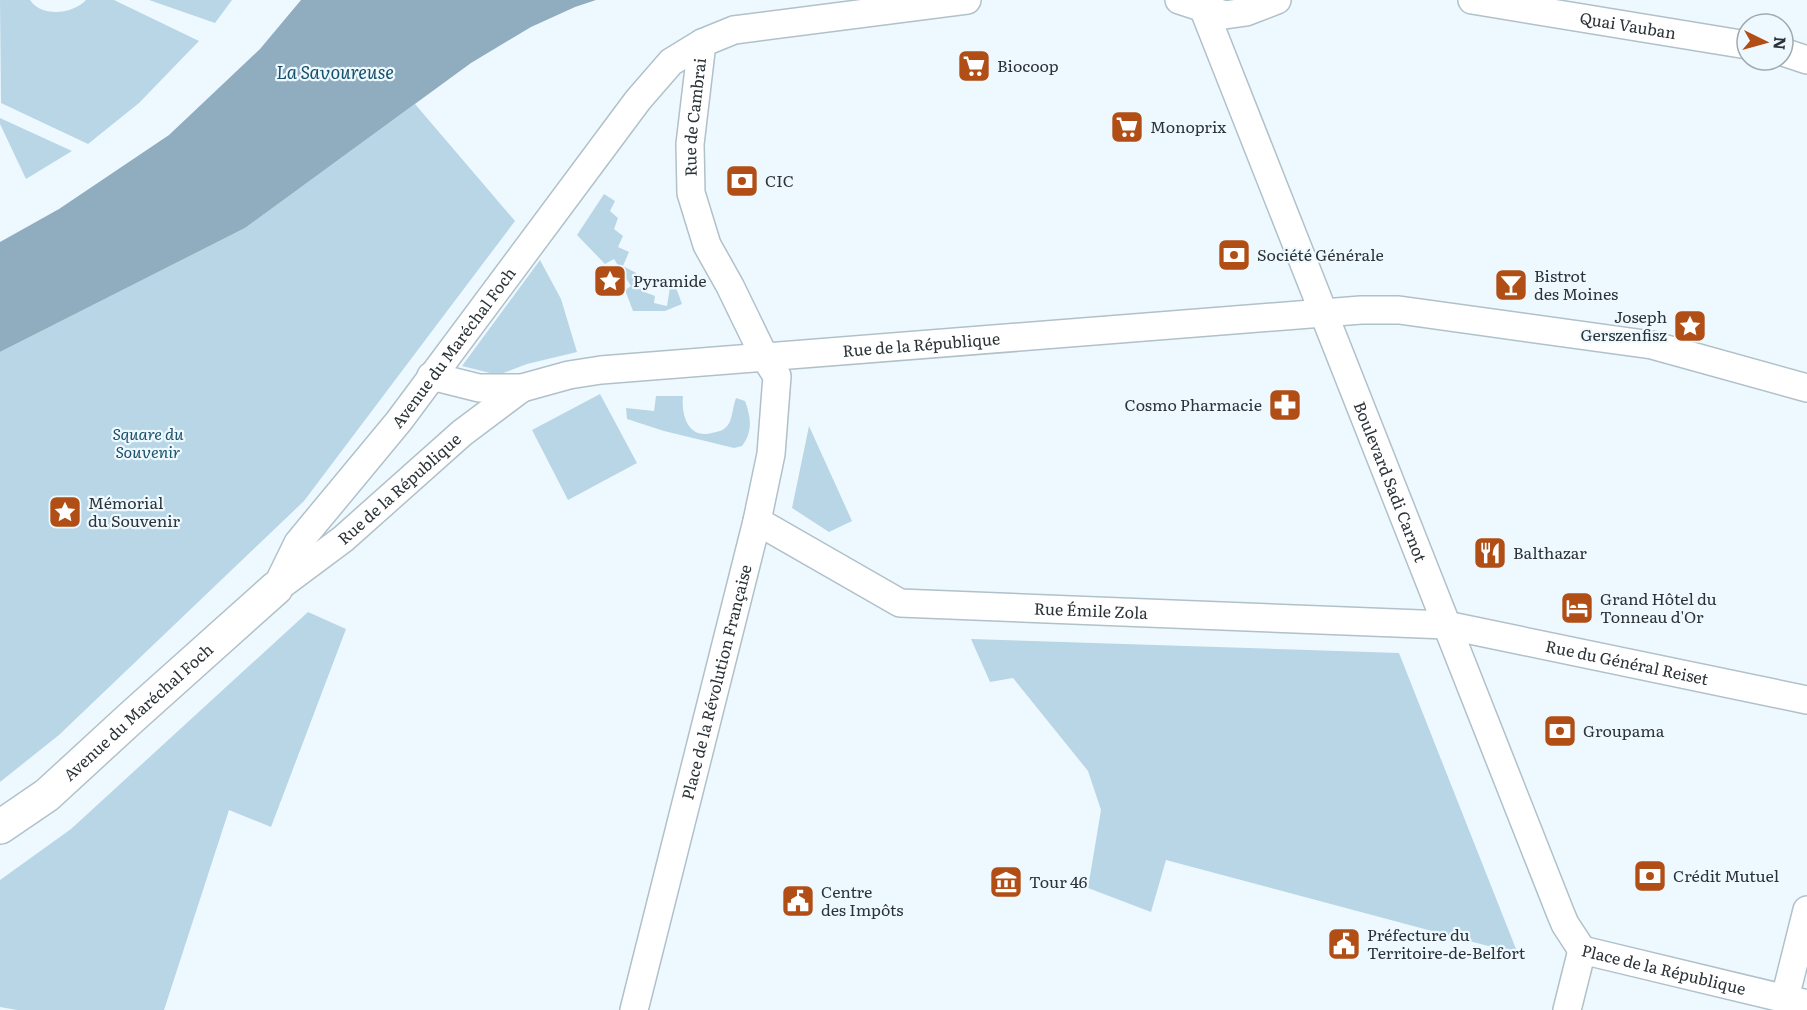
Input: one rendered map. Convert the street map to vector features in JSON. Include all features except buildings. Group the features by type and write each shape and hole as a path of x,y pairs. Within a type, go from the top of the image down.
{"main road":[{"name":"Avenue du Maréchal Foch","path":"0,827 47,795 276,588"}],"street":[{"name":"Avenue du Maréchal Foch","path":"276,588 298,543 399,422 638,100 671,62 702,43 734,30 967,0"},
{"path":"1194,3 1225,15 1246,12 1277,0"},
{"name":"Quai Vauban","path":"1472,0 1735,43"},
{"name":"Boulevard Sadi Carnot","path":"1194,3 1322,312 1565,924 1582,950"},
{"name":"Rue de Cambrai","path":"702,43 690,144 691,193 707,245 764,356"},
{"name":"Rue de la République","path":"431,376 479,388 522,388 569,375 601,370 1322,312 1399,310 1652,345 1807,388"},
{"name":"Place de la Révolution Française","path":"634,1010 757,521 771,454 777,376 764,356"},
{"name":"Rue de la République","path":"276,588 343,539 462,433 522,388"},
{"name":"Rue Émile Zola","path":"757,521 900,603 1446,625"},
{"name":"Rue du Général Reiset","path":"1446,625 1807,700"},
{"path":"1796,1001 1807,910"},
{"name":"Place de la République","path":"1567,1010 1582,950 1796,1001"}],"green space":[{"path":"0,0 30,0 42,10 58,12 80,5 86,0 114,0 199,41 139,103 88,144 1,103"},
{"path":"149,0 232,0 215,23"},
{"name":"Square du Souvenir","path":"415,104 515,221 304,501 59,735 0,782 0,352 245,228"},
{"path":"0,118 72,151 26,179 0,124"},
{"path":"604,194 615,201 610,211 618,218 614,229 623,236 618,247 629,252 623,266 636,273 632,283 643,288 642,291 655,296 654,303 667,306 671,281 674,282 682,304 665,311 633,311 625,290 631,286 614,259 605,264 577,235"},
{"path":"540,260 561,299 577,352 527,364 498,375 462,366"},
{"path":"600,394 637,463 568,500 532,430"},
{"path":"656,396 683,396 683,411 688,424 692,429 704,434 724,429 730,422 736,398 745,401 750,424 746,441 742,446 734,448 664,431 627,419 626,408 654,411"},
{"path":"809,426 852,521 829,532 792,508"},
{"path":"308,612 346,629 271,827 229,810 164,1010 17,1010 0,1007 0,880 71,829"},
{"path":"971,639 1399,653 1518,954 1166,860 1151,912 1088,888 1101,810 1088,771 1013,678 990,682"}],"water":[{"name":"La Savoureuse","path":"301,0 596,0 531,27 471,63 245,228 0,352 0,242 59,209 169,135 260,49"}],"place":[{"name":"Biocoop","path":"974,66"},
{"name":"Monoprix","path":"1127,127"},
{"name":"CIC","path":"742,181"},
{"name":"Société Générale","path":"1234,255"},
{"name":"Pyramide","path":"610,281"},
{"name":"Bistrot des Moines","path":"1511,285"},
{"name":"Joseph Gerszenfisz","path":"1690,326"},
{"name":"Cosmo Pharmacie","path":"1285,405"},
{"name":"Mémorial du Souvenir","path":"65,512"},
{"name":"Balthazar","path":"1490,553"},
{"name":"Grand Hôtel du Tonneau d'Or","path":"1577,608"},
{"name":"Groupama","path":"1560,731"},
{"name":"Crédit Mutuel","path":"1650,876"},
{"name":"Tour 46","path":"1006,882"},
{"name":"Centre des Impôts","path":"798,901"},
{"name":"Préfecture du Territoire-de-Belfort","path":"1344,944"}]}
